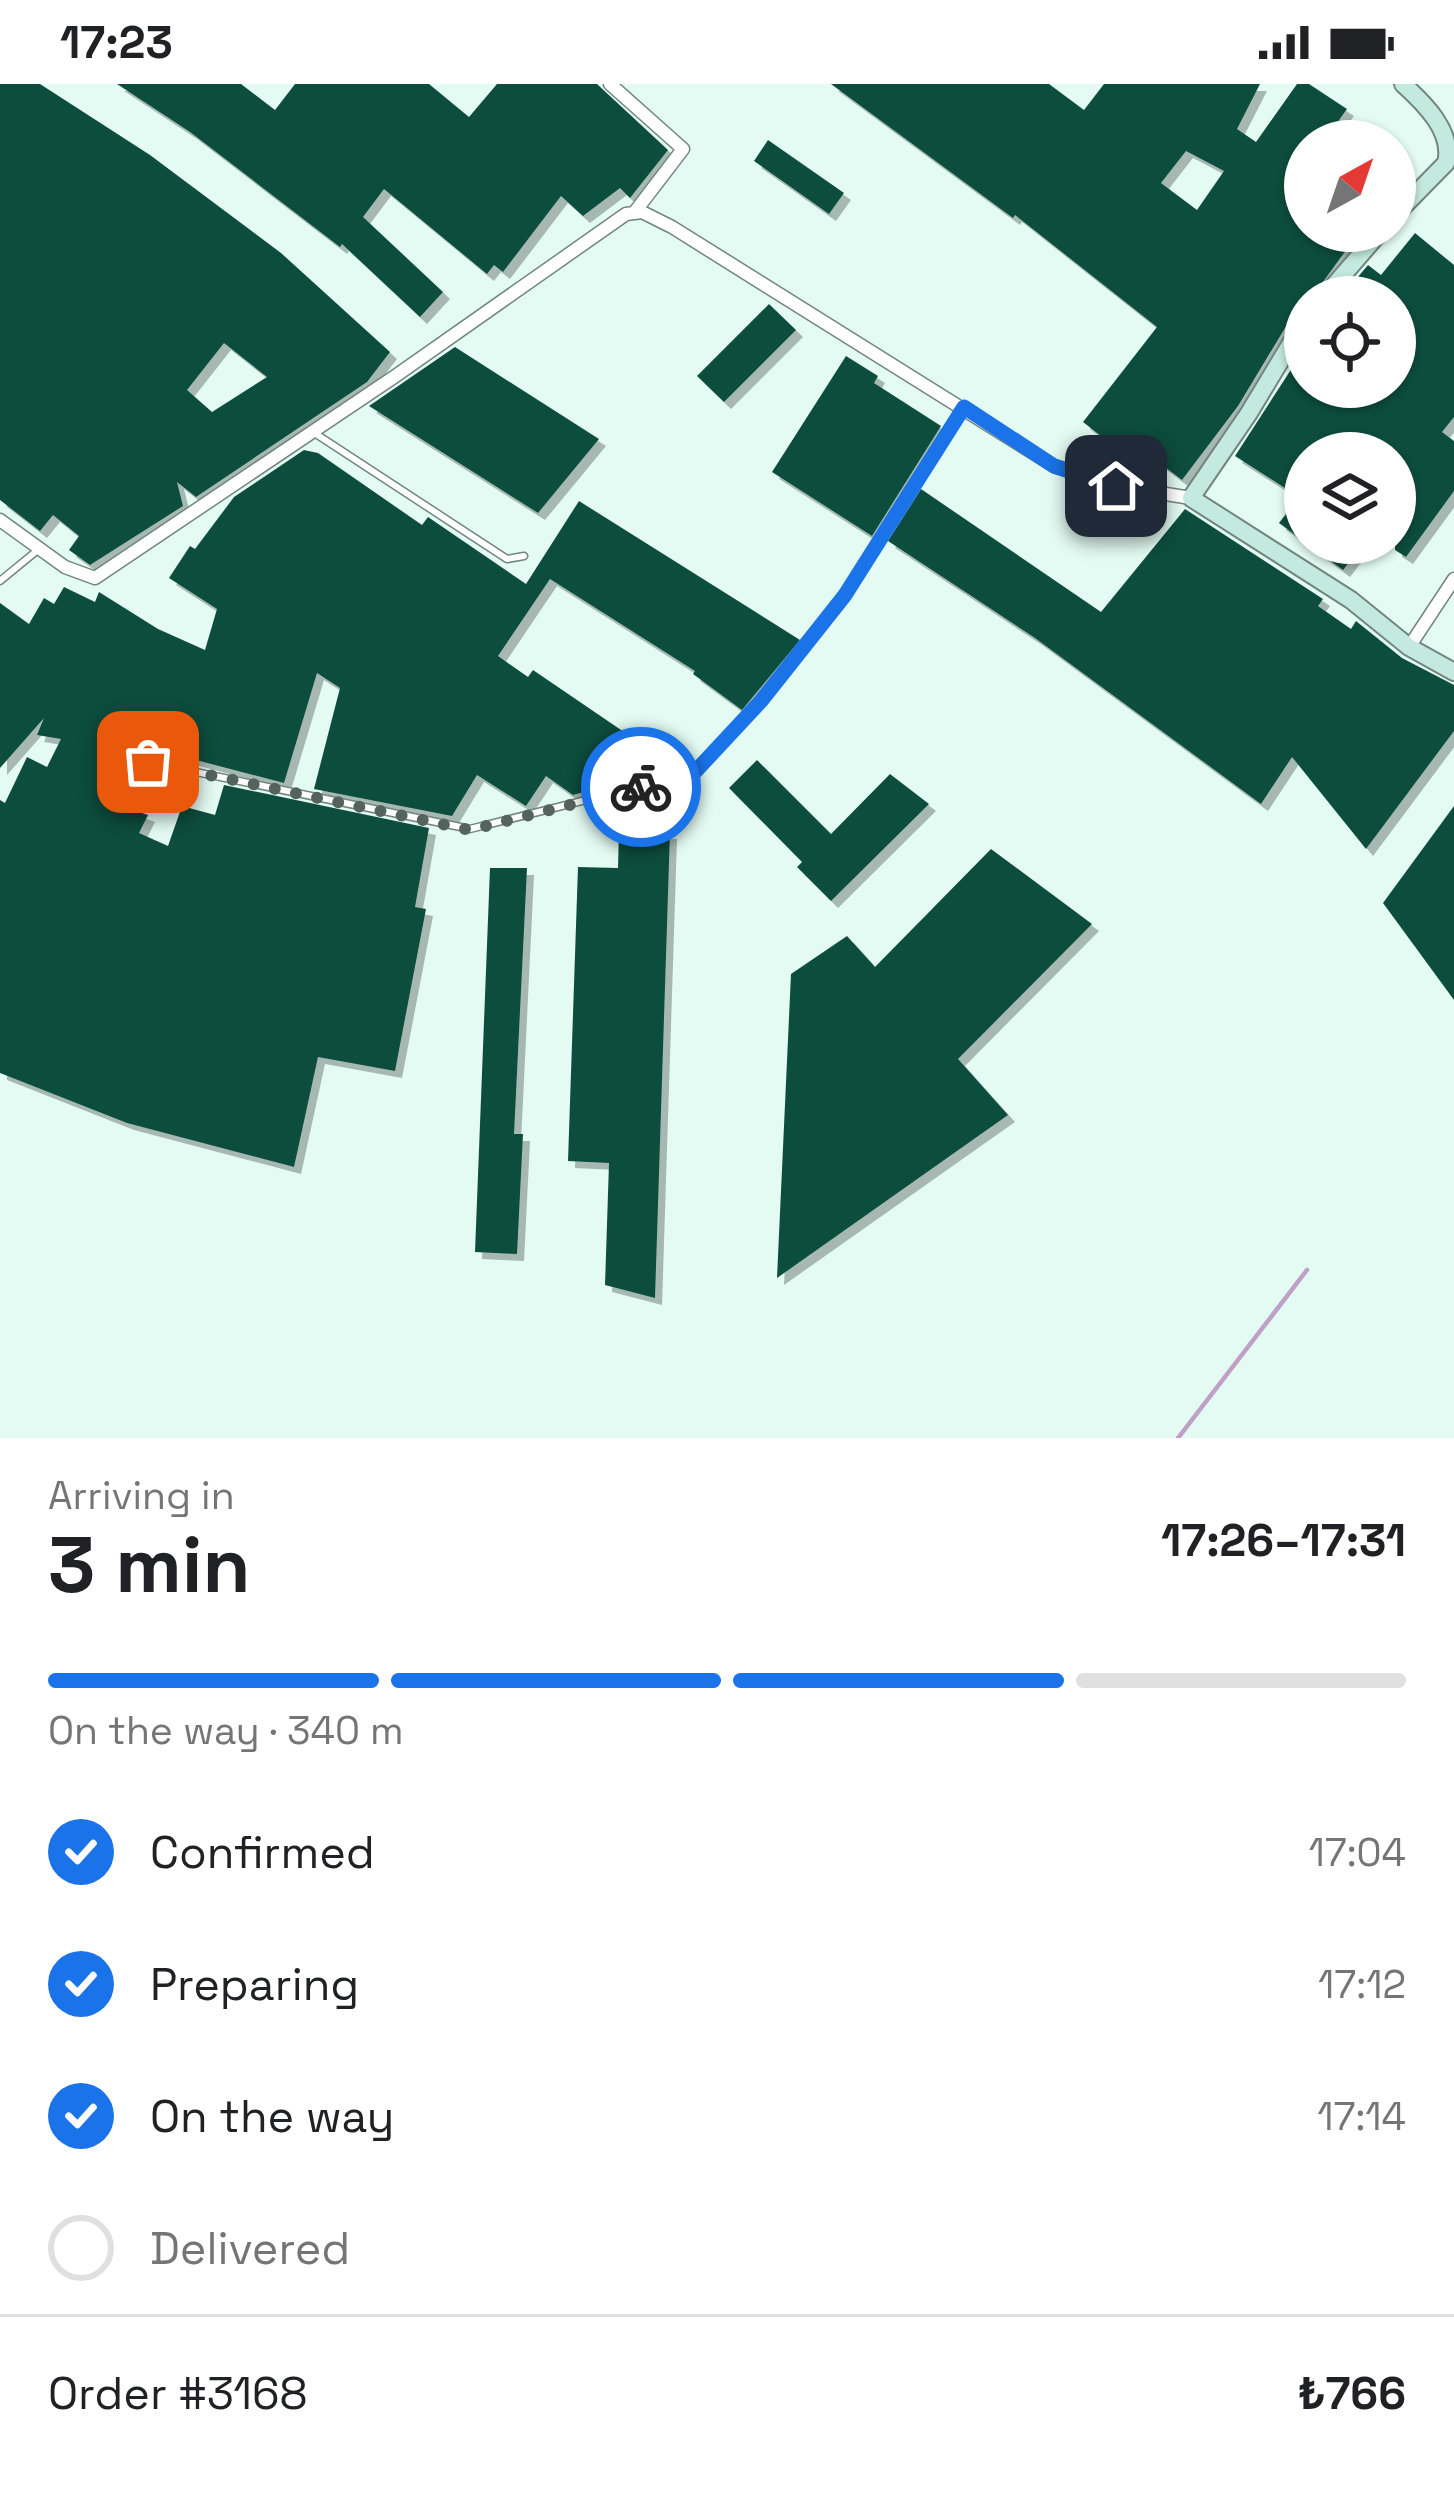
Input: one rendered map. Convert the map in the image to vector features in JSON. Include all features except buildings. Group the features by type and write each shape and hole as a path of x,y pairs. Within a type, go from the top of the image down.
{"street":[{"path":"610,84 683,148 634,213"},
{"path":"1403,84 1439,124 1452,149 1446,163 1416,194"},
{"path":"0,520 65,566 95,578 626,214 642,212 1054,466 1116,486 1191,498 1351,600 1409,647 1454,672"},
{"path":"1342,276 1363,252"},
{"path":"1191,498 1284,355"},
{"path":"1409,647 1454,579"}],"lane":[{"path":"148,762 470,830 694,773 761,701 845,595 964,407"},
{"path":"313,432 507,559 524,556"},
{"path":"0,581 39,549"}],"waterway":[{"path":"1178,1438 1307,1270"}],"way so far":[{"path":"148,762 470,830 641,787"}],"route":[{"path":"641,787 694,773 761,701 845,595 964,407 1054,466 1116,486"}]}
